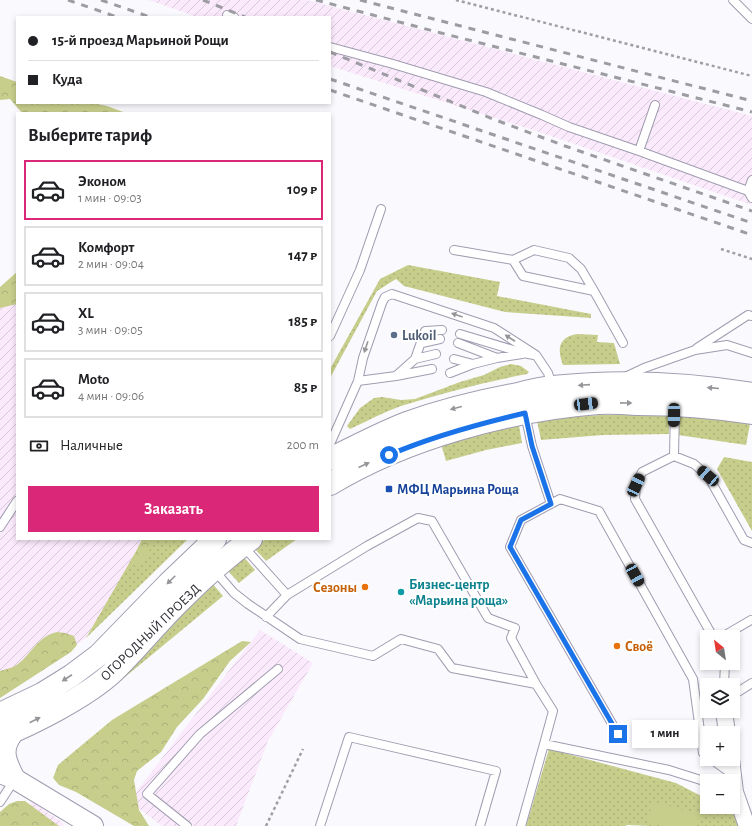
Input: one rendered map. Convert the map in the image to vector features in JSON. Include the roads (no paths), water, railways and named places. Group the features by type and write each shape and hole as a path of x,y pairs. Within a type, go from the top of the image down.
{"main road":[{"path":"331,459 412,422 446,411 496,398 552,387 614,383 674,385 718,388 752,394"},
{"path":"331,483 358,468 414,444 454,430 525,413 599,403 675,404 715,407 752,413"},
{"name":"ОГОРОДНЫЙ ПРОЕЗД","path":"5,723 83,694 112,672 182,598 246,542"},
{"name":"ОГОРОДНЫЙ ПРОЕЗД","path":"5,723 42,694 71,676 99,655 207,546"}],"street":[{"path":"5,723 7,738 4,752 7,764 6,772 93,826"},
{"path":"740,807 747,826"}],"lane":[{"path":"733,0 752,19"},
{"path":"331,47 486,92 542,114 569,128 640,151 750,195 752,180"},
{"path":"640,151 655,105"},
{"path":"331,334 360,270 381,209"},
{"path":"454,250 513,260 534,250 569,258 581,270 623,343"},
{"path":"513,260 523,276 594,291"},
{"path":"331,442 358,381 362,358 382,303 385,297 392,294 494,328 536,355 548,373 552,387"},
{"path":"695,350 748,314 752,316"},
{"path":"396,376 415,359 422,343 425,331 442,330"},
{"path":"460,334 523,353 536,355"},
{"path":"422,343 440,339"},
{"path":"458,343 497,358"},
{"path":"614,383 634,372 695,350 727,346 752,351"},
{"path":"450,373 473,364 523,353"},
{"path":"415,359 436,354"},
{"path":"454,359 473,364"},
{"path":"358,381 432,369"},
{"path":"674,456 675,404"},
{"path":"525,413 532,446 551,504"},
{"path":"709,630 635,499 636,485 642,472 674,456 694,464 708,476 744,540 752,543"},
{"path":"618,734 510,547 521,520 560,499 599,510 693,679 700,731"},
{"path":"0,527 16,503"},
{"path":"266,617 287,595 367,546 418,518 432,521 488,618 515,628 511,638 536,684 553,711 521,826"},
{"path":"246,542 287,595"},
{"path":"214,570 234,592 266,617 300,639 373,656 401,639 438,649 452,668 536,684"},
{"path":"734,630 751,620"},
{"path":"187,826 147,794 200,734 278,669"},
{"path":"740,691 752,683"},
{"path":"320,826 349,737 496,771 480,826"},
{"path":"544,744 669,770 700,780"},
{"path":"0,802 6,772"},
{"path":"747,826 752,823"}],"railway":[{"path":"68,0 114,16"},
{"path":"101,0 147,16"},
{"path":"203,0 243,16"},
{"path":"316,0 752,112"},
{"path":"360,0 752,101"},
{"path":"331,52 493,119 565,146 752,211"},
{"path":"331,79 752,223"},
{"path":"331,90 752,235"}],"place":[{"name":"Lukoil","path":"394,335"},
{"name":"МФЦ Марьина Роща","path":"389,489"},
{"name":"Сезоны","path":"365,587"},
{"name":"Бизнес-центр «Марьина роща»","path":"401,592"},
{"name":"Своё","path":"617,646"}]}
